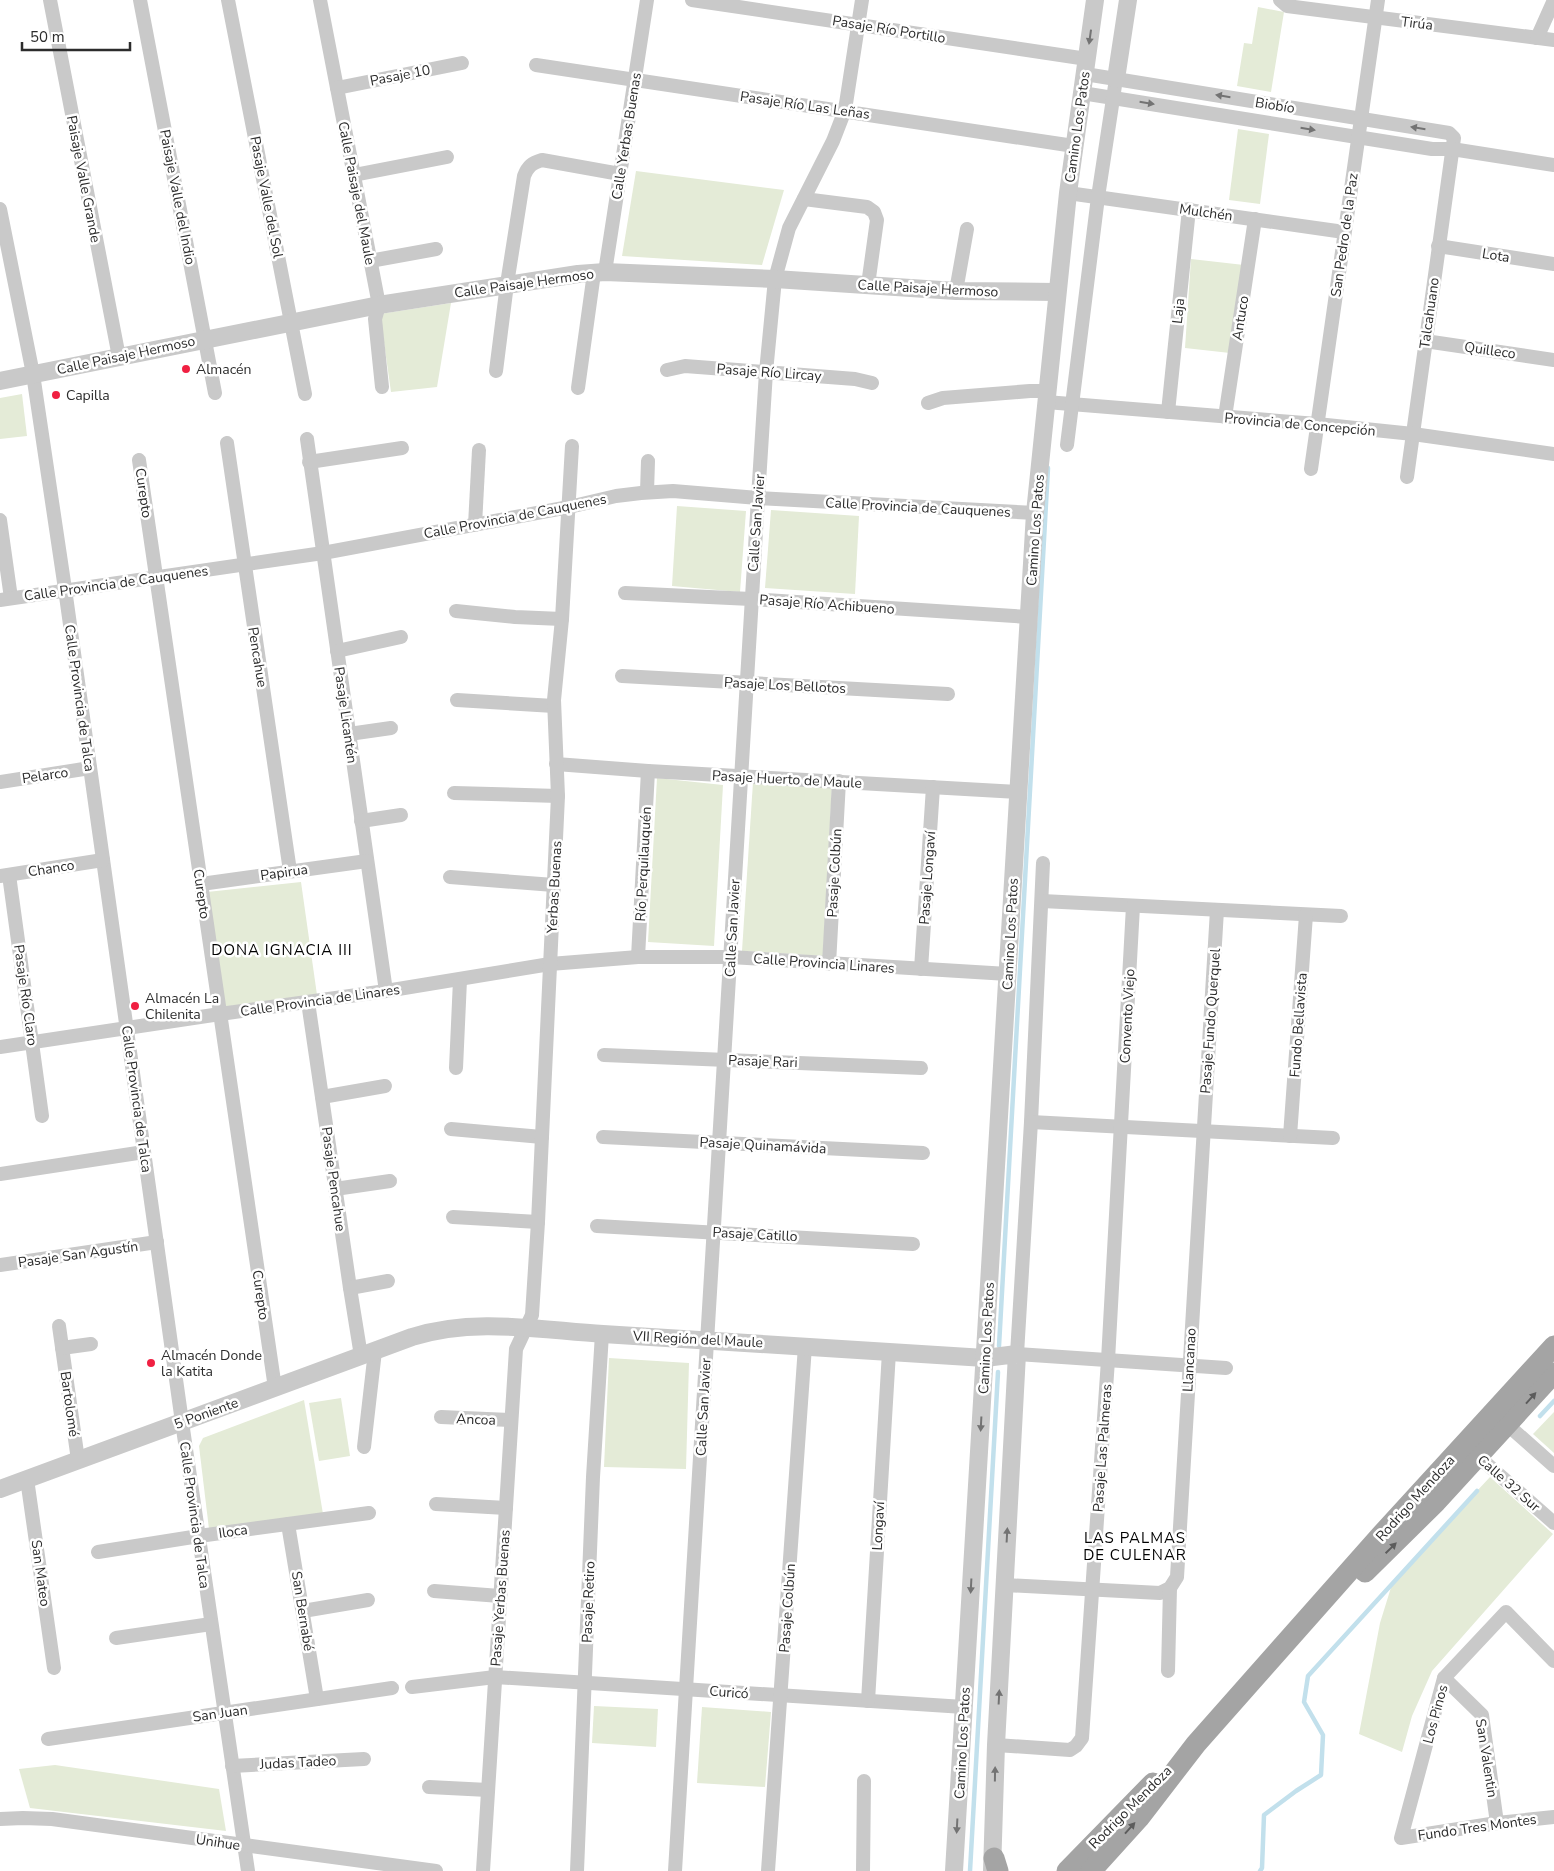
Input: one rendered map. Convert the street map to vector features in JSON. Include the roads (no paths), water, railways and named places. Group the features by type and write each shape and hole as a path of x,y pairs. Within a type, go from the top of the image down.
{"main road":[{"name":"Rodrigo Mendoza","path":"1091,1871 1139,1818 1196,1744 1279,1653 1501,1418 1554,1346"},
{"name":"Rodrigo Mendoza","path":"1501,1418 1554,1372"},
{"name":"Rodrigo Mendoza","path":"1067,1871 1134,1801 1196,1744"}],"street":[{"name":"Paisaje Valle Grande","path":"50,0 119,357"},
{"name":"Paisaje Valle del Indio","path":"140,0 215,393"},
{"name":"Pasaje Valle del Sol","path":"228,0 305,394"},
{"name":"Calle Yerbas Buenas","path":"578,388 620,174 647,0"},
{"name":"Pasaje Río Portillo","path":"692,0 858,24 1086,66"},
{"name":"Calle San Javier","path":"675,1871 751,598 766,372 775,279 789,228 833,141 845,110 862,0"},
{"name":"Camino Los Patos","path":"954,1871 1035,513 1056,292 1095,0"},
{"path":"1067,445 1098,197 1128,0"},
{"name":"San Pedro de la Paz","path":"1311,469 1378,0"},
{"path":"1537,38 1554,0"},
{"name":"Calle Paisaje del Maule","path":"324,1 337,88 379,305 375,319 382,386"},
{"name":"Tirúa","path":"1281,2 1287,6 1554,40"},
{"name":"Pasaje 10","path":"337,88 462,63"},
{"name":"Pasaje Río Las Leñas","path":"536,64 1074,146"},
{"name":"Biobío","path":"1086,66 1116,79 1449,133 1454,138 1452,148"},
{"name":"Biobío","path":"1082,93 1357,137 1432,148 1452,148 1554,165"},
{"name":"Talcahuano","path":"1407,476 1452,148"},
{"path":"354,175 447,157"},
{"path":"496,371 524,176 530,165 542,160 620,174"},
{"name":"Mulchén","path":"1068,193 1344,232"},
{"path":"804,199 866,207 874,212 876,220 868,285"},
{"name":"Calle Provincia de Talca","path":"0,210 33,374 211,1624 248,1871"},
{"name":"Laja","path":"1168,412 1189,210"},
{"name":"Antuco","path":"1225,417 1255,219"},
{"path":"956,291 967,229"},
{"name":"Lota","path":"1438,246 1554,264"},
{"path":"370,261 436,248"},
{"name":"Calle Paisaje Hermoso","path":"0,381 379,305 557,276 600,272 775,279 956,291 1056,292"},
{"name":"Quilleco","path":"1425,341 1554,360"},
{"name":"Pasaje Río Lircay","path":"667,370 685,366 855,378 872,382"},
{"name":"Provincia de Concepción","path":"928,403 943,398 1030,391 1072,404 1317,424 1412,434 1554,454"},
{"name":"Pasaje Licantén","path":"307,439 386,991"},
{"name":"Pencahue","path":"227,443 290,871"},
{"name":"Yerbas Buenas","path":"527,1327 532,1315 538,1222 558,796 554,706 562,619 572,446"},
{"path":"309,462 402,448"},
{"path":"475,525 479,450"},
{"name":"Curepto","path":"139,460 275,1388"},
{"path":"647,492 648,461"},
{"name":"Calle Provincia de Cauquenes","path":"5,599 323,553 568,507 616,496 647,492 673,491 758,498 1035,513"},
{"path":"0,520 5,599"},
{"name":"Pasaje Río Achibueno","path":"626,593 751,598 1029,617"},
{"path":"456,610 516,617 562,619"},
{"path":"337,651 401,637"},
{"name":"Pasaje Los Bellotos","path":"622,676 948,694"},
{"path":"457,700 554,706"},
{"path":"349,734 390,728"},
{"name":"Pasaje Huerto de Maule","path":"556,764 648,772 1018,792"},
{"name":"Pelarco","path":"0,782 90,768"},
{"name":"Río Perquilauquén","path":"638,957 648,772"},
{"name":"Pasaje Colbún","path":"829,964 839,781"},
{"name":"Pasaje Longaví","path":"921,969 933,787"},
{"path":"454,793 558,796"},
{"path":"361,821 401,815"},
{"name":"Chanco","path":"5,876 103,860"},
{"name":"Papirua","path":"201,884 367,861"},
{"path":"995,1867 996,1746 1031,1122 1043,862"},
{"name":"Pasaje Río Claro","path":"5,876 42,1116"},
{"path":"450,878 554,885"},
{"path":"1042,901 1341,916"},
{"name":"Convento Viejo","path":"1120,1127 1133,906"},
{"name":"Pasaje Fundo Querquel","path":"1202,1131 1217,910"},
{"name":"Fundo Bellavista","path":"1290,1136 1306,915"},
{"name":"Calle Provincia Linares","path":"550,964 638,957 730,957 1008,974"},
{"name":"Calle Provincia de Linares","path":"0,1047 460,980 550,964"},
{"path":"456,1068 460,980"},
{"name":"Pasaje Pencahue","path":"308,1002 350,1288 368,1353 364,1447"},
{"name":"Pasaje Rari","path":"604,1055 921,1068"},
{"path":"322,1097 386,1086"},
{"path":"1031,1122 1334,1138"},
{"name":"Pasaje Las Palmeras","path":"996,1746 1070,1750 1082,1738 1108,1360 1120,1127"},
{"path":"451,1129 542,1137"},
{"name":"Llancanao","path":"1168,1671 1170,1588 1177,1577 1202,1131"},
{"name":"Pasaje Quinamávida","path":"603,1138 923,1153"},
{"path":"0,1174 144,1152"},
{"path":"335,1188 390,1181"},
{"path":"453,1217 538,1222"},
{"name":"Pasaje Catillo","path":"597,1226 714,1231 914,1244"},
{"name":"Pasaje San Agustín","path":"0,1265 157,1242"},
{"path":"350,1288 388,1281"},
{"name":"Bartolomé","path":"59,1326 78,1460"},
{"name":"VII Región del Maule","path":"412,1337 436,1330 461,1326 527,1327 602,1334 707,1339 985,1358 1017,1354"},
{"name":"Pasaje Yerbas Buenas","path":"483,1871 516,1349 527,1327"},
{"name":"Pasaje Retiro","path":"577,1871 593,1477 602,1334"},
{"name":"5 Poniente","path":"0,1490 412,1337"},
{"path":"62,1348 90,1344"},
{"name":"Pasaje Colbún","path":"768,1871 806,1346"},
{"name":"Longaví","path":"868,1701 889,1352"},
{"path":"1017,1354 1226,1368"},
{"name":"Ancoa","path":"441,1418 511,1420"},
{"path":"1501,1418 1554,1466"},
{"name":"Calle 32 Sur","path":"1472,1450 1554,1523"},
{"name":"San Mateo","path":"27,1479 54,1668"},
{"path":"436,1504 506,1508"},
{"name":"Iloca","path":"98,1552 369,1513"},
{"name":"San Bernabé","path":"288,1524 317,1699"},
{"path":"1005,1584 1160,1593 1170,1588"},
{"path":"434,1591 500,1596"},
{"path":"302,1611 368,1600"},
{"name":"Los Pinos","path":"1401,1838 1444,1678 1506,1612 1554,1661"},
{"path":"116,1638 211,1624"},
{"name":"Curicó","path":"412,1687 495,1677 964,1707"},
{"name":"San Valentin","path":"1444,1678 1482,1715 1497,1823"},
{"name":"San Juan","path":"48,1739 392,1688"},
{"name":"Judas Tadeo","path":"232,1766 364,1759"},
{"path":"863,1871 864,1781"},
{"path":"429,1787 488,1790"},
{"name":"Fundo Tres Montes","path":"1401,1838 1497,1823 1554,1817"},
{"name":"Unihue","path":"0,1819 52,1819 436,1871"}],"waterway":[{"path":"999,1346 1048,468"},
{"path":"970,1871 998,1372"},
{"path":"1540,1416 1554,1401"},
{"path":"1260,1871 1262,1868 1264,1815 1321,1775 1323,1735 1304,1702 1308,1676 1477,1491"}],"place":[{"name":"Almacén","path":"186,369"},
{"name":"Capilla","path":"56,395"},
{"name":"Almacén La Chilenita","path":"135,1006"},
{"name":"Almacén Donde la Katita","path":"151,1363"}],"district":[{"name":"DONA IGNACIA III","path":"282,950"},
{"name":"LAS PALMAS DE CULENAR","path":"1135,1546"}]}
